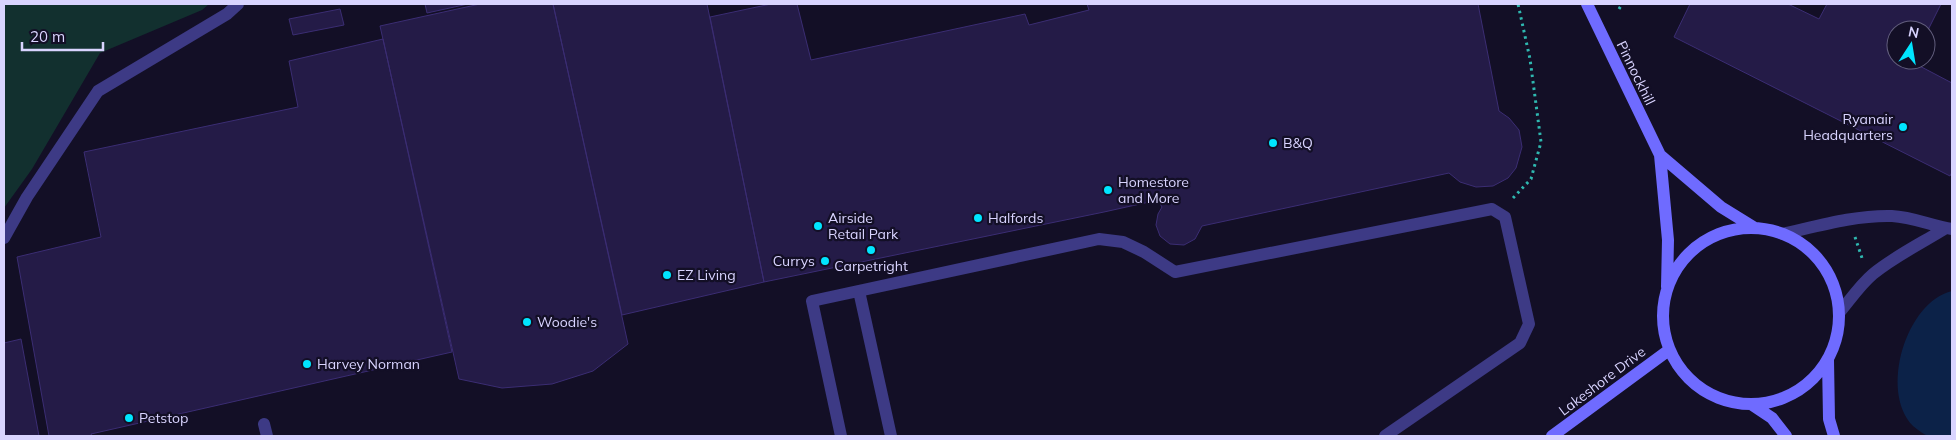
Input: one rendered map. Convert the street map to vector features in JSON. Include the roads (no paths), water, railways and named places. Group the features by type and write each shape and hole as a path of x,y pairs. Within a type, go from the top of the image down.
{"main road":[{"name":"Pinnockhill","path":"1587,4 1660,155 1668,240 1666,290"},
{"name":"Pinnockhill","path":"1660,155 1721,207 1754,228"},
{"path":"1754,228 1782,234 1806,247 1824,267 1835,289 1839,313 1837,337 1828,360 1814,378 1795,392 1774,401 1751,404 1725,400 1702,389 1683,372 1669,350 1663,320 1666,290 1680,263 1702,243 1727,231 1754,228"},
{"name":"Lakeshore Drive","path":"1552,436 1669,350"},
{"path":"1828,360 1829,419 1834,436"},
{"path":"1751,404 1772,418 1786,436"}],"street":[{"path":"4,238 27,197 98,91 227,14 238,4"},
{"path":"841,436 812,301 1099,239 1123,242 1144,252 1175,272 1492,209 1505,217 1529,324 1520,343 1385,436"},
{"path":"1782,234 1875,217 1893,216 1949,228"},
{"path":"1839,313 1872,274 1899,256 1949,228"},
{"path":"859,291 891,436"}],"water":[{"path":"1952,291 1952,436 1932,437 1913,426 1903,411 1898,392 1898,371 1902,350 1910,329 1922,312 1936,299"}],"place":[{"name":"Ryanair Headquarters","path":"1903,127"},
{"name":"B&Q","path":"1273,143"},
{"name":"Homestore and More","path":"1108,190"},
{"name":"Halfords","path":"978,218"},
{"name":"Airside Retail Park","path":"818,226"},
{"name":"Carpetright","path":"871,250"},
{"name":"Currys","path":"825,261"},
{"name":"EZ Living","path":"667,275"},
{"name":"Woodie's","path":"527,322"},
{"name":"Harvey Norman","path":"307,364"},
{"name":"Petstop","path":"129,418"}]}
